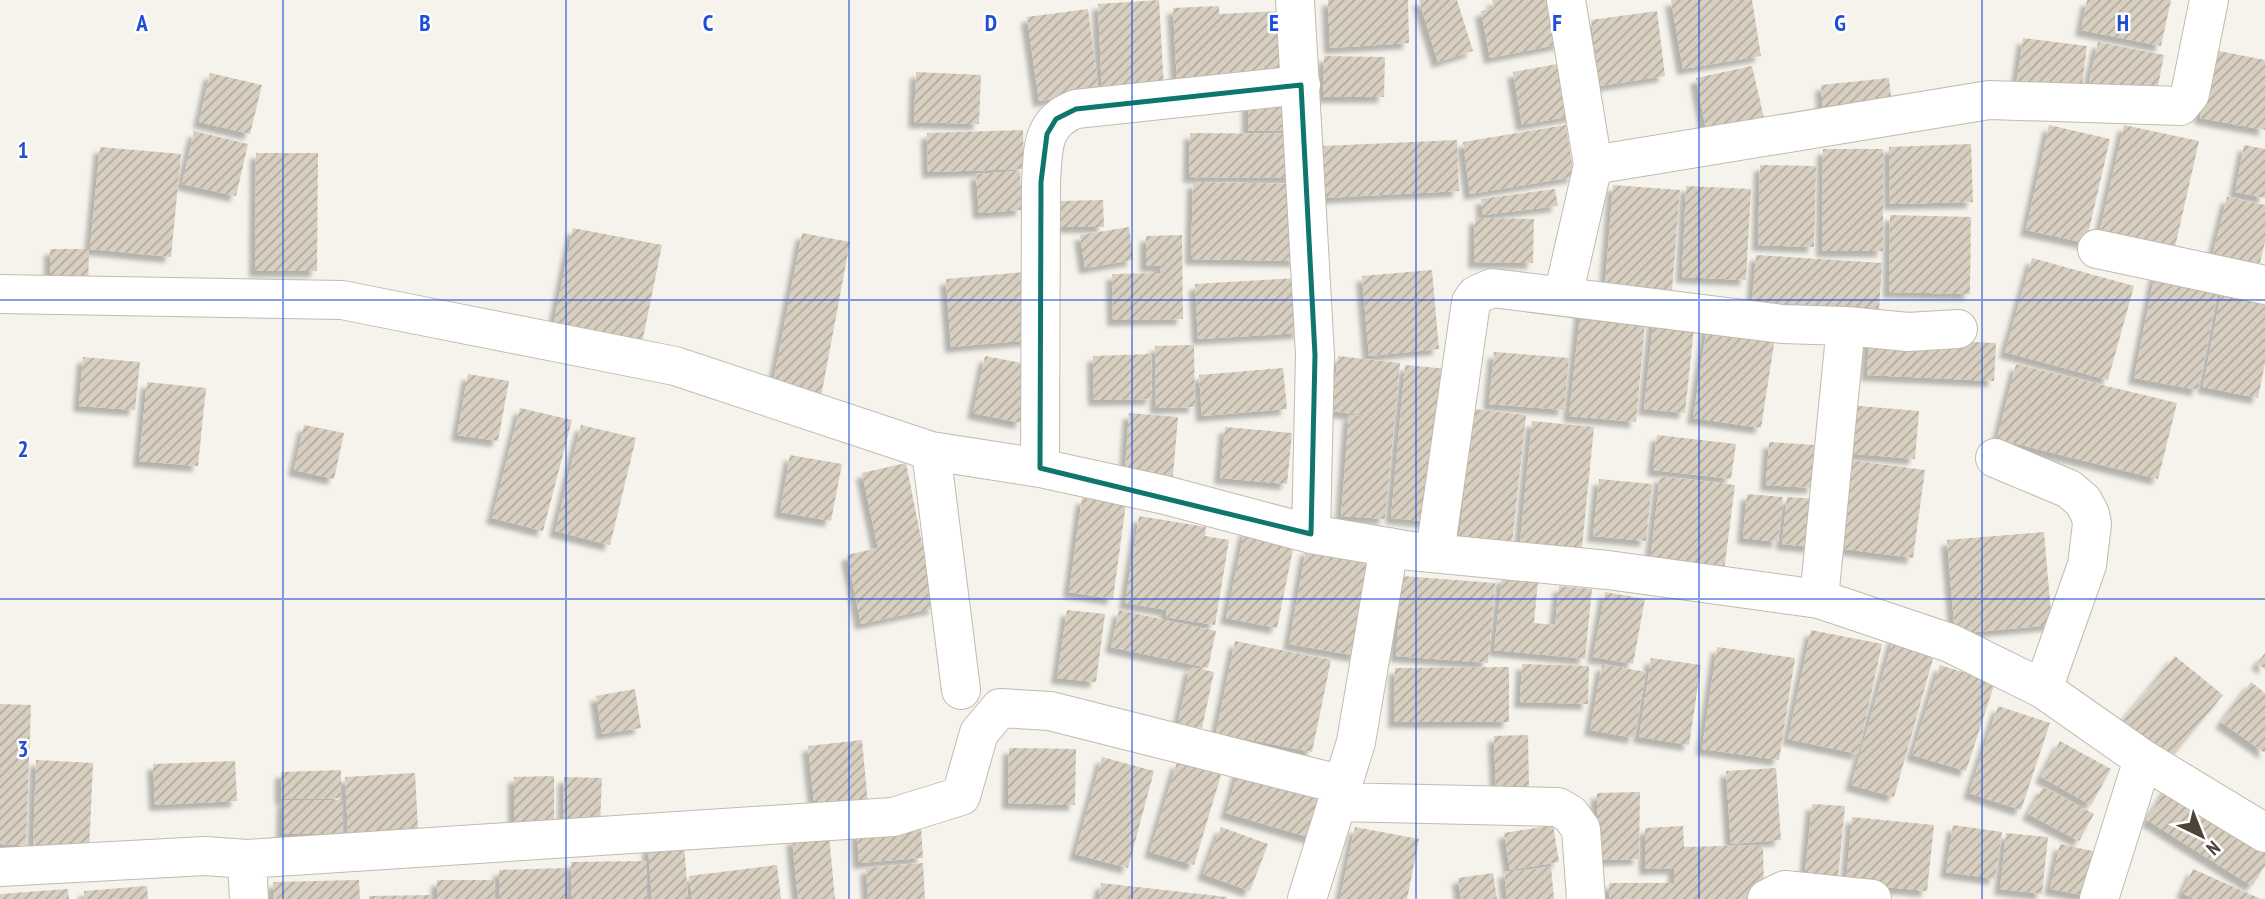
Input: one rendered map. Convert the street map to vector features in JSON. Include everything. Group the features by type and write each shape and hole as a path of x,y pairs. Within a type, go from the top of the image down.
{"street":[{"path":"1295,0 1315,355 1311,534"},
{"path":"1563,296 1593,165 1566,0"},
{"path":"1593,165 1989,100 2180,106 2190,94 2208,0"},
{"path":"1040,468 1041,182 1043,150 1047,134 1056,119 1076,109 1301,85"},
{"path":"2097,249 2265,285"},
{"path":"1435,553 1471,302 1482,291 1492,288 1782,324 1908,332 1958,329"},
{"path":"0,294 342,300 675,366 931,451 1040,468 1165,495 1311,534 1435,553 1608,570 1819,599 1950,643 2043,689 2143,759 2265,834"},
{"path":"1819,599 1846,327"},
{"path":"931,451 961,690"},
{"path":"1994,458 2069,489 2083,500 2090,514 2092,524 2087,565 2043,689"},
{"path":"1307,899 1356,742 1390,547"},
{"path":"0,867 205,856 247,859 893,817 961,796 979,733 1000,708 1050,711 1340,794 1558,807 1570,814 1581,829 1586,899"},
{"path":"2099,899 2143,759"},
{"path":"247,859 249,899"},
{"path":"1767,899 1785,890 1872,899"}],"highlighted area":[{"path":"1301,85 1315,355 1311,534 1040,468 1041,182 1047,134 1056,119 1076,109"}],"building":[{"path":"1159,0 1164,88 1102,92 1098,4"},
{"path":"1328,0 1408,0 1409,43 1330,48"},
{"path":"1419,0 1457,0 1473,51 1438,62"},
{"path":"1492,0 1552,0 1561,44 1490,58 1481,11 1494,8"},
{"path":"1671,0 1752,0 1761,56 1683,69"},
{"path":"2087,0 2171,0 2161,46 2081,30"},
{"path":"1219,6 1219,14 1281,11 1284,78 1177,83 1173,8"},
{"path":"1088,9 1099,93 1039,101 1027,17"},
{"path":"1657,11 1665,76 1600,86 1591,20"},
{"path":"2023,38 2087,46 2081,94 2016,86"},
{"path":"2098,42 2164,55 2156,96 2089,82"},
{"path":"2214,50 2265,60 2265,130 2200,118"},
{"path":"1324,56 1385,57 1384,97 1323,97"},
{"path":"1568,62 1578,115 1522,125 1513,72"},
{"path":"1752,66 1764,118 1706,130 1696,78"},
{"path":"916,72 981,75 979,124 914,122"},
{"path":"210,73 262,85 250,134 199,122"},
{"path":"1889,78 1893,113 1824,121 1821,85"},
{"path":"1295,102 1294,130 1248,131 1248,103"},
{"path":"1566,125 1574,177 1470,194 1463,142"},
{"path":"2049,125 2110,139 2086,243 2026,230"},
{"path":"2124,125 2199,141 2175,247 2100,230"},
{"path":"1023,130 1024,169 928,172 927,133"},
{"path":"194,131 248,144 236,196 182,184"},
{"path":"1190,133 1299,134 1298,178 1189,177"},
{"path":"1457,140 1459,191 1324,198 1322,146"},
{"path":"1971,144 1973,202 1890,204 1889,147"},
{"path":"2244,145 2265,149 2265,198 2235,192"},
{"path":"100,147 181,154 171,257 90,249"},
{"path":"1823,149 1883,149 1883,251 1822,251"},
{"path":"256,153 318,153 317,271 255,271"},
{"path":"1760,165 1816,166 1814,247 1758,245"},
{"path":"1020,171 1022,210 979,213 976,174"},
{"path":"1193,182 1299,184 1297,261 1191,259"},
{"path":"1613,185 1680,190 1672,291 1605,285"},
{"path":"1686,186 1751,189 1746,280 1682,277"},
{"path":"1555,189 1558,206 1483,215 1481,199"},
{"path":"2227,197 2265,205 2265,242 2260,263 2213,253"},
{"path":"1103,200 1104,227 1060,227 1060,201"},
{"path":"1890,215 1971,217 1970,294 1889,292"},
{"path":"1475,218 1534,219 1533,263 1474,262"},
{"path":"1129,227 1133,260 1085,268 1080,235"},
{"path":"573,228 662,245 642,343 553,326"},
{"path":"802,233 850,242 821,397 772,388"},
{"path":"1182,235 1183,319 1113,320 1112,274 1161,273 1160,266 1146,266 1146,236"},
{"path":"50,249 89,249 88,291 50,291"},
{"path":"1756,255 1882,263 1879,310 1752,302"},
{"path":"2032,258 2134,286 2108,380 2005,352"},
{"path":"1432,270 1439,349 1369,356 1362,276"},
{"path":"1025,272 1031,340 951,347 946,279"},
{"path":"2155,273 2219,285 2198,390 2134,378"},
{"path":"1297,278 1300,333 1198,339 1195,284"},
{"path":"2223,283 2265,291 2265,363 2258,398 2203,387"},
{"path":"1581,306 1646,312 1636,422 1569,416"},
{"path":"1654,315 1695,318 1685,413 1644,409"},
{"path":"1708,320 1776,331 1761,428 1693,418"},
{"path":"1869,337 1996,343 1994,381 1867,375"},
{"path":"1194,345 1195,407 1156,408 1155,346"},
{"path":"1494,352 1569,358 1564,410 1489,404"},
{"path":"1151,354 1152,399 1094,400 1093,356"},
{"path":"985,356 1033,365 1021,423 973,413"},
{"path":"1338,356 1400,363 1385,519 1341,516 1349,415 1376,417 1331,411"},
{"path":"83,357 140,362 135,410 79,406"},
{"path":"2016,364 2177,403 2158,479 1997,439"},
{"path":"1405,365 1448,369 1433,522 1391,518"},
{"path":"1283,368 1287,409 1202,416 1199,375"},
{"path":"468,374 509,381 498,441 457,435"},
{"path":"147,382 206,388 198,466 139,461"},
{"path":"1848,405 1919,411 1915,459 1845,453"},
{"path":"520,408 572,420 543,531 492,518"},
{"path":"1474,409 1526,415 1511,553 1458,548"},
{"path":"1129,413 1178,417 1172,487 1124,483"},
{"path":"1532,421 1594,427 1582,548 1520,542"},
{"path":"304,425 344,433 334,479 294,470"},
{"path":"581,425 636,438 610,545 555,531"},
{"path":"1225,427 1292,433 1287,484 1220,478"},
{"path":"1657,435 1736,444 1731,479 1653,470"},
{"path":"1769,442 1816,445 1813,488 1766,485"},
{"path":"790,455 842,464 831,521 780,512"},
{"path":"1849,460 1925,470 1913,558 1836,548"},
{"path":"906,463 935,608 861,624 847,555 878,548 862,473"},
{"path":"1660,476 1735,485 1724,571 1650,562"},
{"path":"1599,479 1652,484 1646,541 1593,536"},
{"path":"1747,494 1783,497 1778,542 1743,538"},
{"path":"1787,497 1817,499 1812,547 1782,544"},
{"path":"1082,498 1126,503 1113,599 1069,592"},
{"path":"1139,516 1206,527 1205,536 1229,540 1215,625 1166,617 1167,610 1125,603"},
{"path":"1245,529 1295,539 1277,628 1226,618"},
{"path":"2044,532 2052,625 1955,634 1947,540"},
{"path":"1306,549 1374,560 1357,656 1289,644"},
{"path":"1402,576 1495,583 1488,663 1396,656"},
{"path":"1502,577 1538,581 1534,623 1555,625 1559,586 1592,589 1585,659 1494,650"},
{"path":"1605,592 1645,599 1633,664 1593,657"},
{"path":"1067,610 1105,614 1096,682 1057,678"},
{"path":"1119,610 1216,631 1208,668 1111,647"},
{"path":"1811,630 1882,644 1858,754 1788,739"},
{"path":"1894,636 1936,648 1894,797 1851,785"},
{"path":"1235,641 1331,660 1312,752 1216,733"},
{"path":"1717,647 1795,658 1779,760 1702,749"},
{"path":"2265,653 2265,669 2257,663"},
{"path":"2175,656 2223,695 2171,758 2123,720"},
{"path":"1651,658 1701,665 1689,745 1639,737"},
{"path":"1522,664 1589,666 1588,704 1520,702"},
{"path":"1602,664 1646,672 1634,738 1590,730"},
{"path":"1940,665 1995,682 1966,771 1912,755"},
{"path":"1190,667 1214,672 1202,728 1178,723"},
{"path":"1509,667 1509,722 1394,722 1395,668"},
{"path":"2251,682 2265,693 2265,753 2221,722"},
{"path":"635,689 641,728 602,734 596,696"},
{"path":"0,704 31,705 26,845 0,844"},
{"path":"1998,706 2050,723 2021,810 1969,793"},
{"path":"1528,735 1529,788 1496,789 1494,736"},
{"path":"862,740 868,804 815,810 808,746"},
{"path":"2060,741 2111,769 2091,805 2041,777"},
{"path":"1009,748 1076,749 1075,805 1008,803"},
{"path":"1102,757 1154,771 1128,868 1075,854"},
{"path":"36,760 93,763 89,852 33,850"},
{"path":"235,761 237,801 155,805 153,764"},
{"path":"1177,762 1221,775 1194,865 1150,852"},
{"path":"1239,768 1328,794 1315,839 1226,813"},
{"path":"1776,768 1781,840 1731,844 1726,771"},
{"path":"341,770 341,798 281,799 281,772"},
{"path":"415,773 419,847 349,851 345,777"},
{"path":"554,776 554,827 514,827 514,777"},
{"path":"564,777 602,778 600,825 563,825"},
{"path":"2169,784 2265,844 2265,866 2252,886 2147,820"},
{"path":"2043,787 2094,814 2079,841 2028,814"},
{"path":"1640,792 1639,859 1597,860 1597,793"},
{"path":"283,800 343,800 343,834 282,834"},
{"path":"1812,804 1845,806 1838,877 1805,874"},
{"path":"1852,817 1934,825 1927,891 1846,883"},
{"path":"1553,825 1559,862 1510,870 1504,833"},
{"path":"1953,825 2002,832 1995,879 1946,872"},
{"path":"1683,826 1684,847 1763,845 1764,899 1609,899 1609,883 1674,883 1674,868 1645,869 1645,828"},
{"path":"921,827 923,858 859,863 857,832"},
{"path":"1221,827 1268,844 1250,891 1203,874"},
{"path":"1355,827 1419,839 1407,899 1340,899"},
{"path":"2006,833 2048,837 2042,894 2000,889"},
{"path":"829,835 835,899 798,899 792,839"},
{"path":"684,843 688,899 652,899 648,846"},
{"path":"2060,844 2097,852 2087,896 2050,889"},
{"path":"647,861 647,899 571,899 571,862"},
{"path":"923,863 925,899 868,899 866,868"},
{"path":"777,865 781,899 692,899 689,876"},
{"path":"1551,867 1554,899 1507,899 1504,872"},
{"path":"566,868 566,899 499,899 499,870"},
{"path":"2193,869 2261,899 2194,899 2182,893"},
{"path":"1493,873 1497,899 1461,899 1458,878"},
{"path":"359,880 360,899 273,899 273,882"},
{"path":"437,880 494,880 495,899 437,899"},
{"path":"1101,883 1227,897 1099,899"},
{"path":"147,886 148,899 84,899 84,891"},
{"path":"68,889 69,899 0,899 0,894"},
{"path":"432,895 432,899 369,899 369,896"}]}
